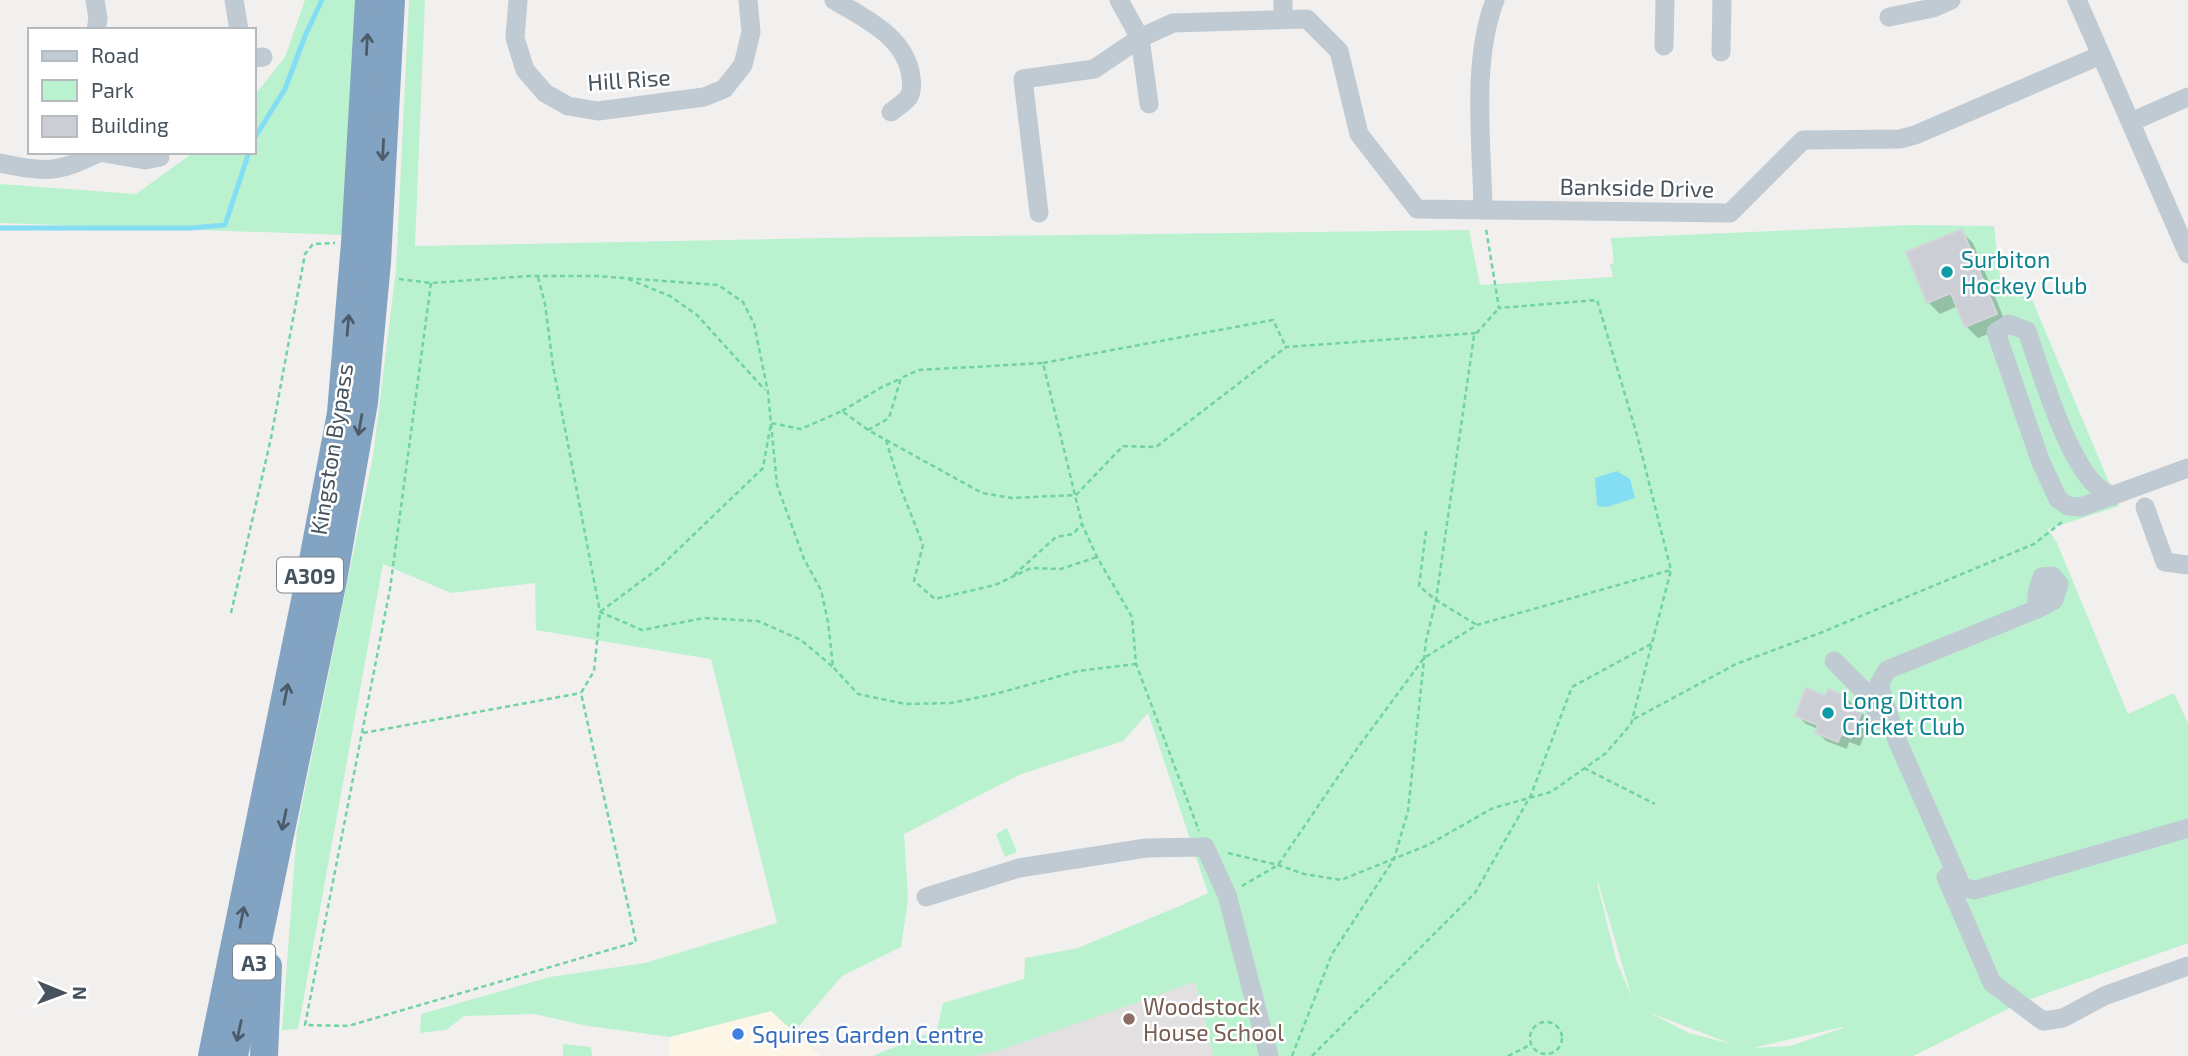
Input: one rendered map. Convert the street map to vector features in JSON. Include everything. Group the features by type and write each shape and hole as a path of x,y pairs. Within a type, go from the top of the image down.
{"highway":[{"name":"Kingston Bypass","path":"212,1056 299,634 341,412 355,243 369,0"},
{"name":"Kingston Bypass","path":"274,869 333,580 364,402 375,276 391,0"},
{"name":"A3","path":"234,1056 274,869"},
{"name":"A309","path":"264,1056 274,869"}],"street":[{"path":"95,0 96,28"},
{"path":"234,0 239,28"},
{"name":"Hill Rise","path":"518,0 515,38 525,71 545,93 568,106 598,111 704,97 724,89 743,65 751,32 748,0"},
{"path":"834,0 894,39 909,62 912,84 908,98 891,112"},
{"path":"1119,0 1140,38 1149,104"},
{"path":"1483,210 1480,70 1488,18 1495,0"},
{"path":"1664,46 1665,0"},
{"path":"1721,52 1722,0"},
{"path":"1889,17 1934,8 1951,0"},
{"path":"2077,0 2188,254"},
{"name":"Bankside Drive","path":"1140,38 1173,23 1283,9 1307,19 1339,51 1359,134 1417,209 1730,213 1803,140 1900,139 1915,135 2101,55"},
{"path":"1039,213 1023,79 1094,69 1140,38"},
{"path":"2131,122 2188,97"},
{"path":"0,163 45,171 74,166 96,154"},
{"path":"105,154 145,160 160,157"},
{"path":"2113,496 2097,487 2080,465 2049,396 2027,331 2009,324 1996,332 2040,460 2058,499 2068,506 2081,507 2113,496 2188,468"},
{"path":"2145,507 2165,562"},
{"path":"2165,562 2188,552"},
{"path":"2165,562 2188,565"},
{"path":"2038,609 1887,670 1879,684 1896,738 1962,887 1975,890 2188,828"},
{"path":"1834,661 1870,697 1992,983 2043,1021 2063,1018 2104,996 2188,966"},
{"path":"926,897 1020,868 1146,848 1205,847 1227,895 1269,1056"}],"path":[{"path":"1483,210 1499,308"},
{"path":"231,613 271,438 305,254 313,244 355,243"},
{"path":"375,276 431,283 537,276 597,276 719,285 743,302 754,324 768,392 777,485 804,559 821,590 833,667"},
{"path":"431,283 390,589 305,1025 348,1026 636,942 582,693 594,671 600,612 545,304 537,276"},
{"path":"625,278 670,296 697,315 768,392"},
{"path":"1044,363 1082,524 1097,557 1132,617 1136,664 1205,847 1304,874 1341,880 1394,859 1428,845 1493,808 1551,792 1606,753 1632,720 1671,570 1640,447 1597,300 1499,308 1474,336 1436,600 1424,658 1408,811 1394,859 1332,954 1292,1056"},
{"path":"771,423 801,429 842,411 882,387 919,370 1044,363 1273,320 1286,346"},
{"path":"842,411 868,430 982,493 1012,498 1076,495 1123,446 1156,447 1286,346 1477,332"},
{"path":"868,430 889,418 901,378"},
{"path":"600,612 660,566 763,468 771,423"},
{"path":"886,440 901,489 923,545 914,581 935,599 995,585 1031,568 1060,569 1097,557"},
{"path":"1632,720 1736,664 1820,633 2034,544 2081,507"},
{"path":"1012,577 1056,537 1073,534 1082,524"},
{"path":"1426,531 1419,586 1436,600 1477,625"},
{"path":"1227,895 1278,865 1359,746 1424,658 1477,625 1671,570"},
{"path":"600,612 642,630 704,618 758,621 801,640 833,667 858,694 905,704 951,703 1078,671 1136,664"},
{"path":"1312,1056 1475,892 1529,798 1572,687 1653,643"},
{"path":"363,733 582,693"},
{"path":"1584,768 1655,804"},
{"path":"1545,1021 1555,1024 1561,1033 1561,1044 1554,1052 1543,1055 1534,1049 1530,1034 1535,1025 1545,1021"},
{"path":"1508,1056 1531,1044"}],"shaded area":[{"name":"Woodstock House School","path":"1195,982 1213,1056 914,1056"},
{"name":"Squires Garden Centre","path":"771,1011 820,1056 670,1056 670,1037"}],"green space":[{"path":"305,0 358,0 344,235 0,223 0,184 136,194 191,154 256,154 256,93 285,57"},
{"path":"409,0 425,0 415,246 1469,230 1480,285 1613,277 1610,264 1614,263 1611,238 1912,225 1994,226 2001,285 2025,283 2119,506 2048,529 2057,543 2128,714 2174,693 2188,723 2188,943 2022,1002 1913,1056 1213,1056 1195,982 1001,1050 973,1056 872,1056 937,1030 943,1003 1024,979 1025,958 1078,948 1208,893 1148,713 1123,741 1021,774 904,834 908,899 901,947 842,976 794,1032 771,1011 670,1037 588,1026 534,1014 464,1016 446,1030 420,1033 421,1014 550,977 645,963 777,923 711,659 536,630 535,583 451,593 383,564 298,1029 282,1030 297,829 373,456 396,270","holes":["1597,882 1632,998 1616,960","1648,1012 1732,1044 1689,1033","1842,1027 1790,1046 1753,1048"]},
{"path":"1007,828 1017,852 1005,857 996,834"},
{"path":"563,1044 591,1047 592,1056 563,1056"}],"water":[{"path":"1617,471 1630,479 1635,498 1607,507 1597,506 1595,478"}],"building":[{"name":"Surbiton Hockey Club","path":"1962,229 1997,314 1965,327 1951,293 1927,303 1906,252"},
{"name":"Long Ditton Cricket Club","path":"1806,688 1825,696 1828,689 1848,697 1845,704 1862,711 1851,738 1841,734 1838,742 1815,733 1818,725 1795,716"}],"waterway":[{"path":"256,136 285,89 322,0"},
{"path":"0,228 191,228 225,225 248,154"}],"place":[{"name":"Surbiton Hockey Club","path":"1947,272"},
{"name":"Long Ditton Cricket Club","path":"1828,713"},
{"name":"Woodstock House School","path":"1129,1019"},
{"name":"Squires Garden Centre","path":"738,1034"}]}
